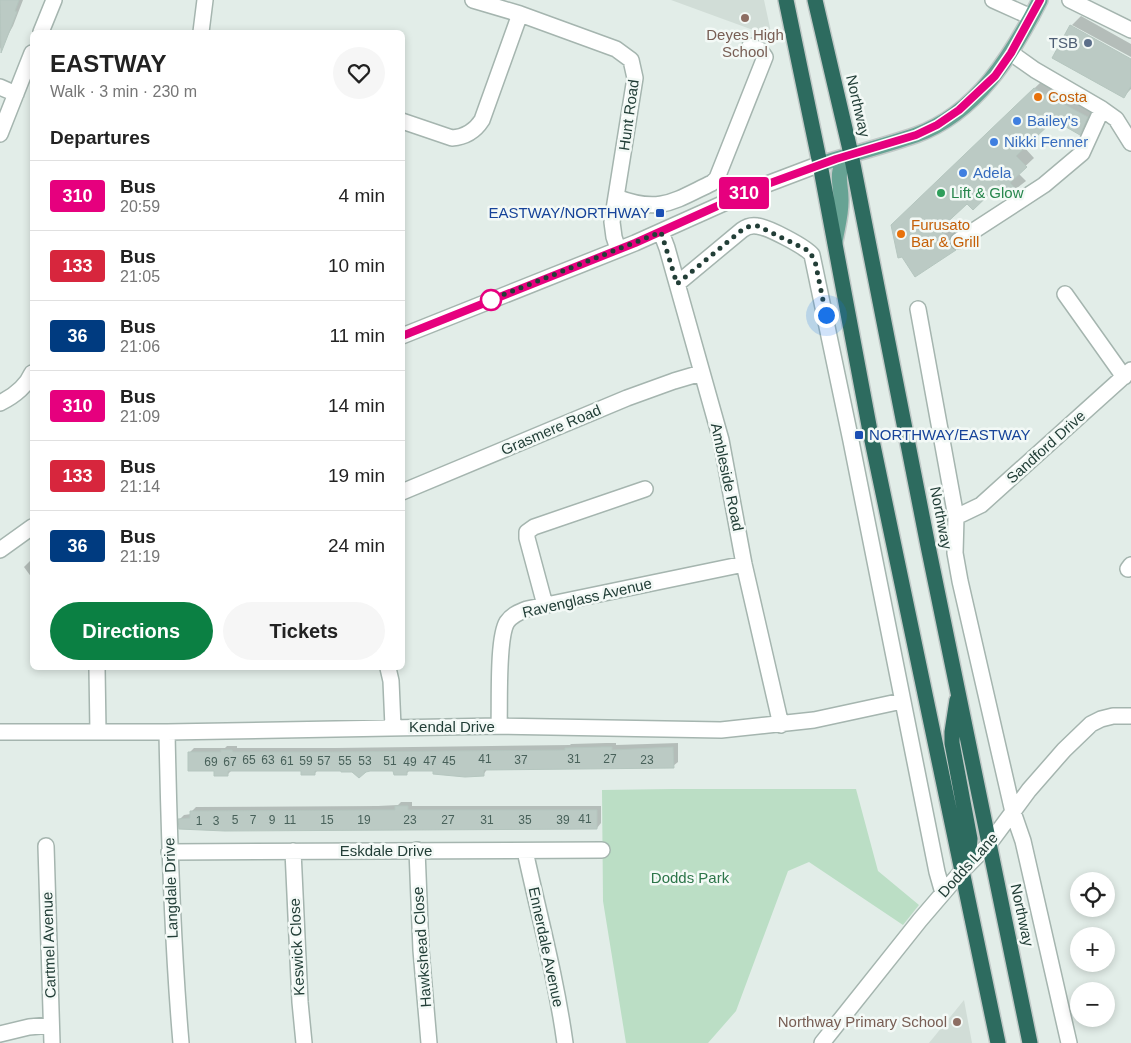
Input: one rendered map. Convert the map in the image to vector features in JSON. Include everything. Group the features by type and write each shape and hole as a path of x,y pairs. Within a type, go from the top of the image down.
{"highway":[{"path":"786,0 820,164 870,431 998,1043"},
{"name":"Northway","path":"815,0 851,154 1030,1043"},
{"path":"958,691 952,743 970,844 968,860 962,871"}],"main road":[{"path":"820,164 916,135 937,125 959,110 995,76 1011,53 1040,0"},
{"path":"835,244 842,202 838,183 839,174 842,166 851,154"}],"street":[{"path":"42,30 54,0"},
{"path":"201,30 205,0"},
{"name":"Hunt Road","path":"473,0 520,14 616,49 630,60 636,78 612,222 618,249"},
{"path":"993,0 1032,17"},
{"path":"1070,0 1131,30"},
{"path":"405,122 452,138 461,138 478,127 520,14"},
{"path":"616,197 632,203 662,205 712,183 717,178 765,57 760,50 750,46"},
{"path":"1011,53 1035,70 1116,119 1131,143"},
{"path":"0,134 30,59"},
{"path":"0,87 16,94"},
{"path":"958,241 1044,185 1082,153 1102,109"},
{"path":"405,335 661,232 762,186 820,164"},
{"path":"677,284 742,230 752,226 763,228 804,247 812,255 851,441 936,872 943,893"},
{"name":"Ambleside Road","path":"661,232 721,440 744,564 780,725"},
{"path":"1065,294 1128,374"},
{"name":"Northway","path":"918,309 956,517 955,553 960,581 1013,812 1023,841 1069,1043"},
{"name":"Grasmere Road","path":"405,491 627,398 701,373"},
{"name":"Sandford Drive","path":"956,517 981,505 1128,374"},
{"path":"0,403 21,390 30,378"},
{"path":"546,605 527,538 527,532 534,527 645,489"},
{"path":"0,550 30,528"},
{"name":"Ravenglass Avenue","path":"499,726 502,642 508,621 516,614 526,609 744,564"},
{"path":"97,670 98,732"},
{"path":"388,670 391,681 393,727"},
{"name":"Kendal Drive","path":"0,732 167,732 499,726 721,730 814,720 902,701"},
{"name":"Dodds Lane","path":"822,1043 943,893 989,844 1029,790 1080,732 1101,718 1131,716"},
{"name":"Langdale Drive","path":"167,732 169,852 181,1043"},
{"name":"Cartmel Avenue","path":"46,846 52,1043"},
{"name":"Hawkshead Close","path":"417,850 421,950 429,1043"},
{"name":"Eskdale Drive","path":"169,852 602,850"},
{"name":"Keswick Close","path":"293,851 300,1002 304,1043"},
{"name":"Ennerdale Avenue","path":"525,851 546,937 565,1043"},
{"path":"0,1034 29,1027 51,1025"}],"shaded area":[{"name":"Deyes High School","path":"671,0 764,0 772,37"},
{"name":"Northway Primary School","path":"964,1000 972,1043 929,1043"}],"green space":[{"name":"Dodds Park","path":"856,789 878,871 919,905 903,925 809,862 788,871 736,1011 708,1043 626,1043 603,901 602,790"}],"building":[{"path":"0,0 19,0 15,11 17,12 1,53"},
{"path":"1070,25 1131,59 1131,86 1124,98 1052,58"},
{"path":"1034,88 1088,117 1080,135 1054,120 1016,156 1027,167 1010,183 1018,191 1008,197 998,186 973,210 967,204 940,229 949,239 950,246 956,250 915,277 902,257 898,258 891,225"},
{"path":"612,747 612,750 673,747 674,768 484,770 484,776 465,777 433,774 433,771 407,771 407,775 394,775 393,771 370,771 359,778 352,772 341,771 315,771 315,775 301,775 301,771 228,771 228,776 214,776 214,771 188,771 188,752 221,752 221,750 232,750 233,752 329,752 565,750 565,748"},
{"path":"395,806 408,806 408,810 597,810 597,829 225,831 179,829 178,819 190,818 190,811 395,810"}],"bus line":[{"name":"310","path":"405,335 635,243 762,186 836,159 916,135 937,125 959,110 995,76 1011,53 1040,0"}],"place":[{"name":"Deyes High School","path":"745,18"},
{"name":"TSB","path":"1088,43"},
{"name":"Costa","path":"1038,97"},
{"name":"Bailey's","path":"1017,121"},
{"name":"Nikki Fenner","path":"994,142"},
{"name":"Adela","path":"963,173"},
{"name":"Lift & Glow","path":"941,193"},
{"name":"EASTWAY/NORTHWAY","path":"660,213"},
{"name":"Furusato Bar & Grill","path":"901,234"},
{"name":"NORTHWAY/EASTWAY","path":"859,435"},
{"name":"Northway Primary School","path":"957,1022"}],"route":[{"path":"491,300 485,302 661,232 677,284 742,230 747,227 758,226 809,251 815,261 826,315"}]}
